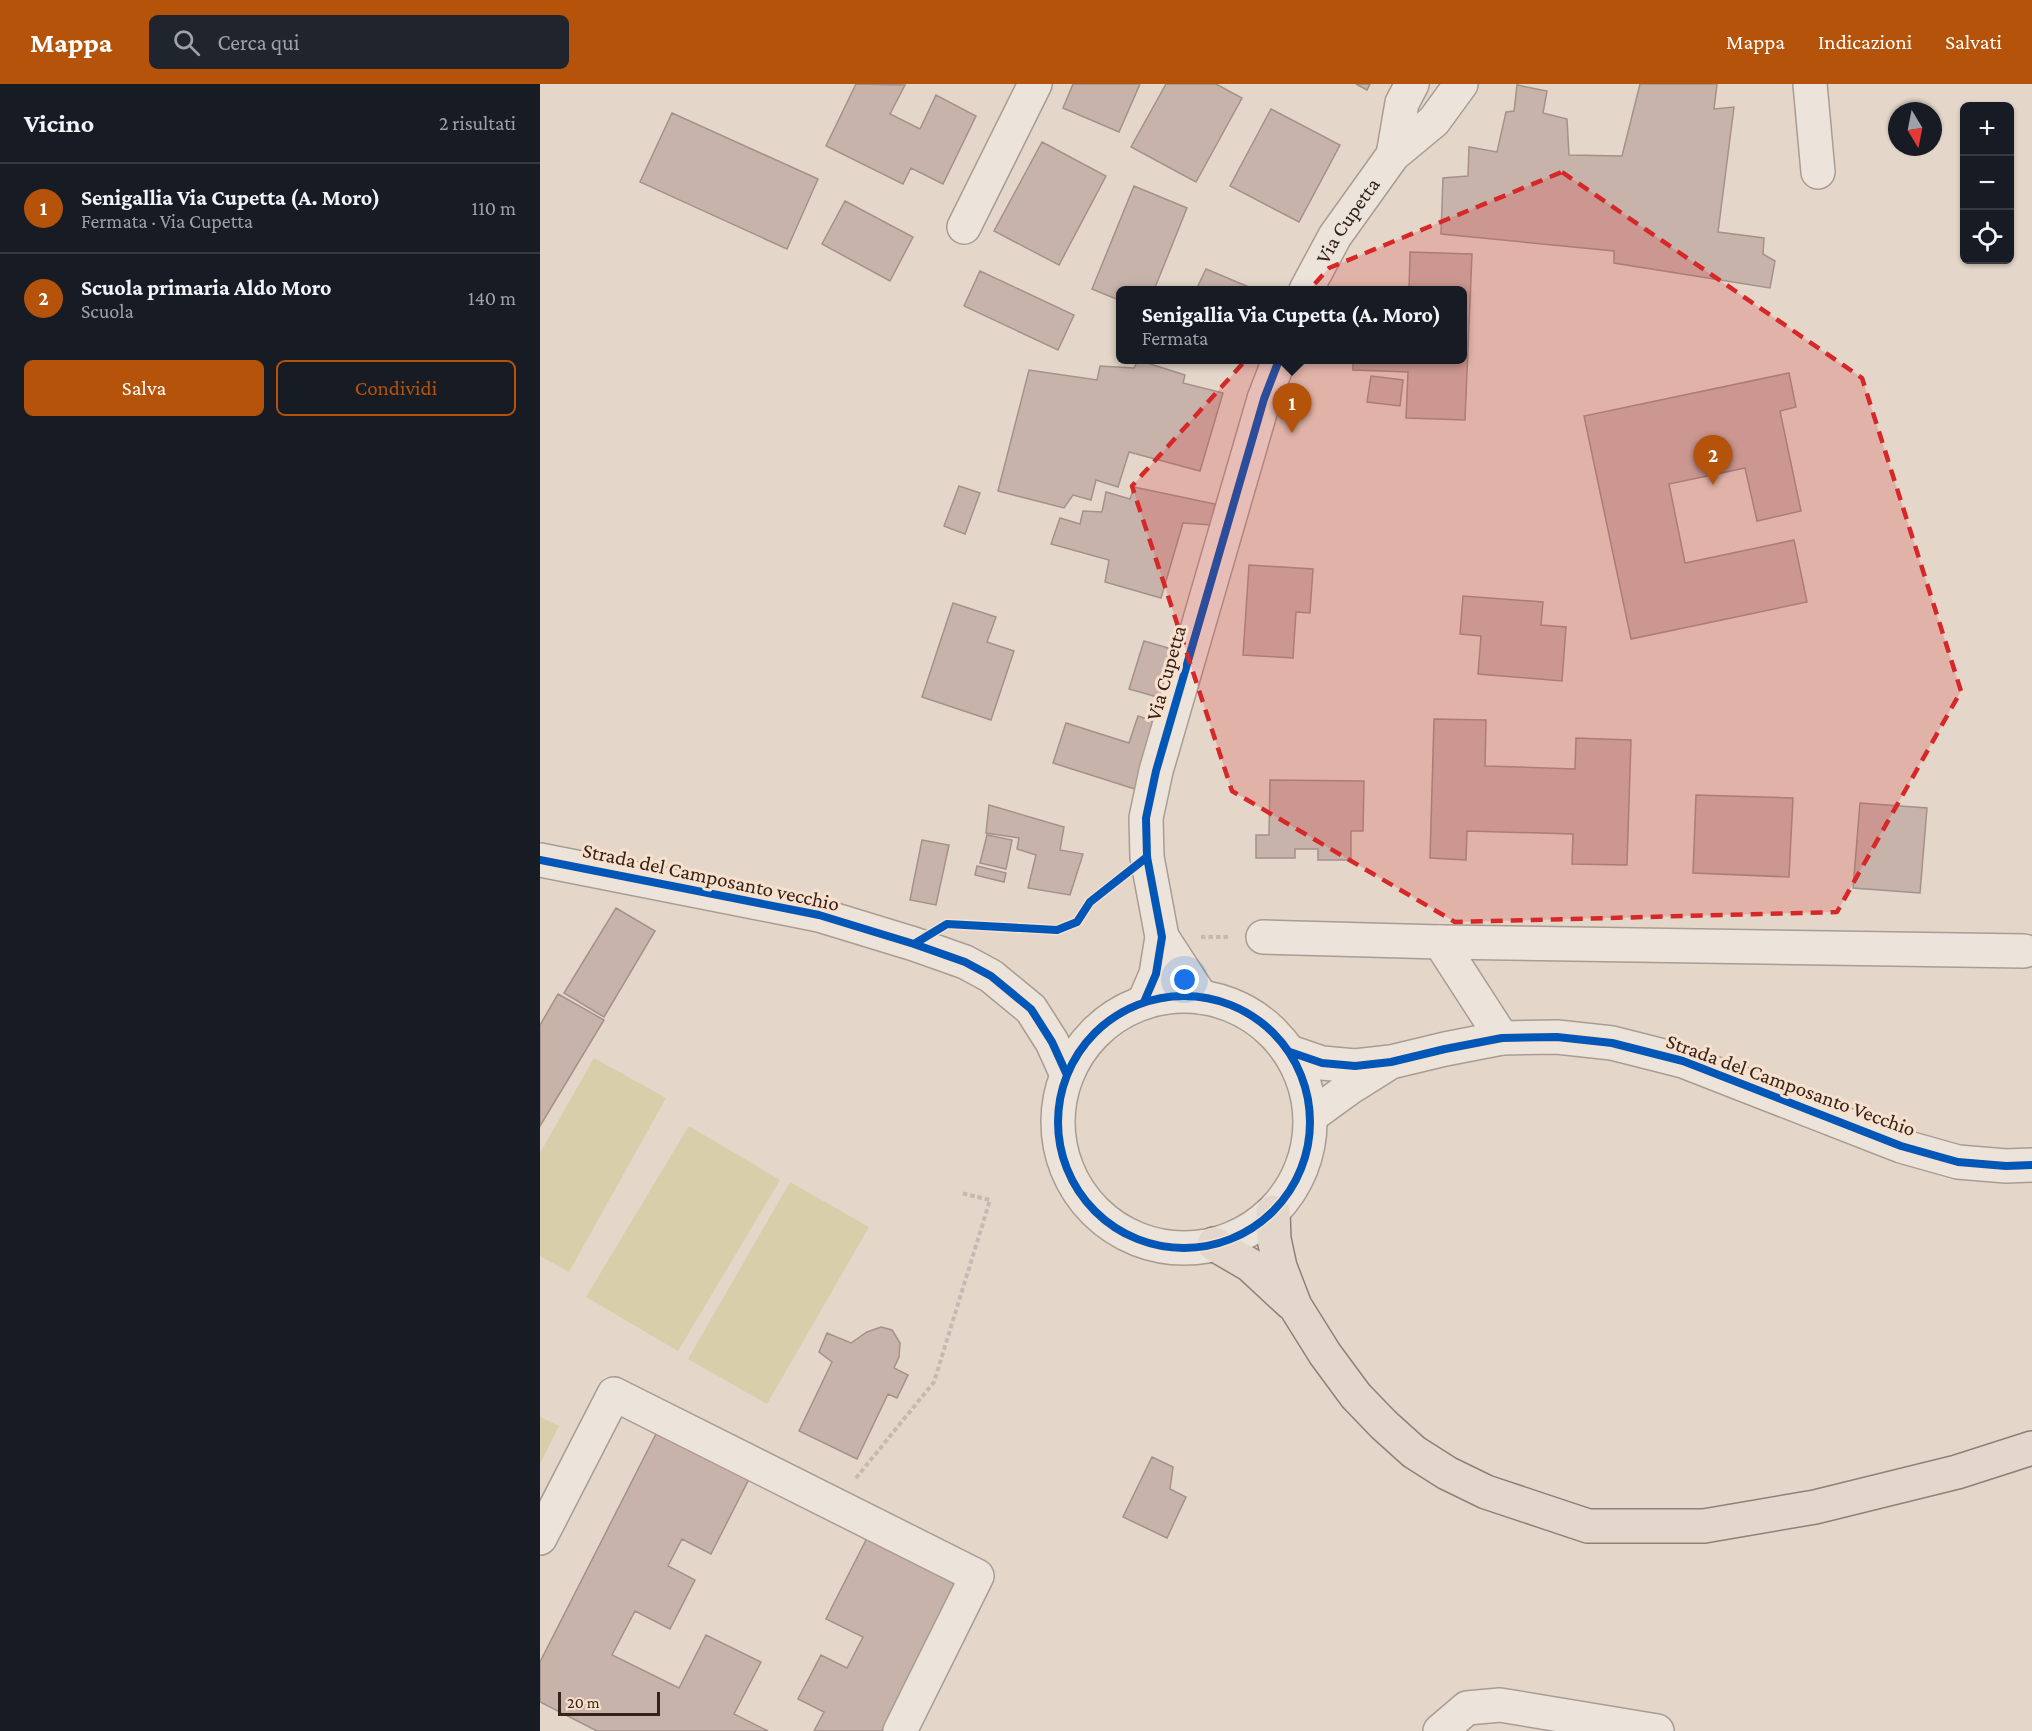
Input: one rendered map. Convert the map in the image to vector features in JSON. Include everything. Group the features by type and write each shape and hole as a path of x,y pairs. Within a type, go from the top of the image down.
{"main road":[{"path":"1273,1212 1274,1239 1280,1267 1295,1306 1324,1354 1356,1396 1384,1425 1414,1452 1447,1473 1486,1492 1588,1526 1704,1526 1815,1507 1958,1472 2032,1448"},
{"path":"1214,1244 1250,1265 1295,1306"}],"street":[{"path":"964,227 1035,84"},
{"name":"Via Cupetta","path":"1393,155 1402,103 1412,84"},
{"name":"Via Cupetta","path":"1309,286 1335,236 1393,155 1434,121 1461,84"},
{"path":"1810,84 1818,172"},
{"name":"Via Cupetta","path":"1144,1002 1156,974 1162,937 1147,857 1146,818 1156,771 1264,399 1277,364"},
{"name":"Strada del Camposanto vecchio","path":"540,860 819,915 903,940 965,962 992,976 1031,1010 1052,1042 1067,1075"},
{"name":"Via Cupetta","path":"1162,937 1201,997"},
{"path":"1263,937 2024,951"},
{"path":"1440,942 1502,1038"},
{"path":"1182,995 1201,997 1228,1003 1252,1015 1273,1032 1290,1052 1304,1083 1311,1116 1307,1151 1299,1173 1294,1184 1273,1212 1245,1232 1214,1244 1180,1248 1146,1242 1115,1227 1089,1204 1070,1176 1059,1143 1058,1109 1067,1075 1075,1058 1098,1030 1119,1014 1144,1002 1182,995"},
{"name":"Strada del Camposanto vecchio","path":"1031,1010 1098,1030"},
{"name":"Strada del Camposanto Vecchio","path":"1290,1052 1322,1063 1355,1066 1391,1062 1445,1048 1502,1038 1557,1037 1612,1043 1683,1061 1901,1146 1958,1162 2019,1166"},
{"name":"Strada del Camposanto Vecchio","path":"1311,1116 1391,1062"},
{"path":"540,1538 614,1394 977,1576 900,1731"},
{"path":"1440,1731 1467,1708 1500,1705 1657,1731"}],"path":[{"path":"1162,937 1263,937"},
{"path":"834,1505 934,1382 990,1200 961,1193"}],"highlighted area":[{"path":"1562,172 1862,378 1961,691 1837,912 1455,922 1232,791 1132,486 1329,268"}],"shaded area":[{"path":"594,1058 666,1098 569,1272 540,1256 540,1153"},
{"path":"689,1126 780,1180 678,1351 586,1297"},
{"path":"790,1182 869,1227 767,1404 688,1359"},
{"path":"540,1417 559,1426 540,1464"}],"building":[{"path":"856,84 905,85 890,114 920,129 936,95 976,116 943,184 911,168 903,184 826,146"},
{"path":"1073,84 1140,84 1119,132 1063,108"},
{"path":"1166,84 1216,84 1242,98 1196,182 1131,147"},
{"path":"1356,84 1370,84 1367,90"},
{"path":"1640,84 1717,84 1714,109 1734,107 1718,232 1764,238 1763,254 1775,261 1770,288 1614,263 1614,251 1441,234 1443,178 1468,176 1469,147 1497,152 1506,112 1514,111 1517,85 1547,91 1543,113 1567,119 1569,155 1622,156"},
{"path":"1271,109 1340,145 1299,222 1230,186"},
{"path":"672,113 818,179 787,249 640,182"},
{"path":"1042,142 1106,176 1059,265 994,231"},
{"path":"1134,186 1187,208 1156,286 1116,286 1116,299 1092,289"},
{"path":"845,201 913,237 890,281 822,244"},
{"path":"1410,252 1472,254 1465,420 1406,418 1408,372 1353,370 1353,364 1467,364 1467,286 1409,286"},
{"path":"1206,269 1246,286 1198,286"},
{"path":"980,271 1074,315 1058,350 964,306"},
{"path":"1136,364 1151,364 1185,375 1183,383 1223,393 1200,471 1129,452 1118,487 1096,480 1091,500 1073,495 1064,508 998,491 1029,370 1097,380 1100,366 1134,368"},
{"path":"1789,373 1796,407 1780,411 1801,511 1757,521 1745,468 1669,484 1685,563 1794,540 1807,602 1631,639 1584,416"},
{"path":"1371,376 1403,380 1400,406 1367,402"},
{"path":"959,486 980,493 965,534 944,526"},
{"path":"1134,487 1215,504 1211,525 1183,523 1161,598 1105,582 1109,560 1051,544 1060,518 1080,524 1083,511 1102,512 1106,492 1130,499"},
{"path":"1249,565 1313,569 1310,613 1296,612 1293,658 1243,655"},
{"path":"1463,596 1543,602 1541,625 1566,627 1562,681 1478,674 1481,636 1460,634"},
{"path":"953,603 996,617 987,642 1014,651 991,720 922,697"},
{"path":"1144,641 1182,652 1168,700 1129,689"},
{"path":"1138,716 1159,723 1138,790 1053,763 1066,723 1129,743"},
{"path":"1434,719 1486,720 1485,766 1575,769 1576,738 1631,740 1627,865 1572,864 1573,834 1467,831 1466,860 1430,858"},
{"path":"1270,780 1364,781 1363,831 1351,831 1351,860 1318,860 1318,849 1295,849 1295,858 1256,858 1256,835 1269,835"},
{"path":"1696,795 1793,798 1789,877 1693,873"},
{"path":"1860,803 1927,808 1920,893 1853,888"},
{"path":"989,805 1064,827 1060,850 1083,854 1070,895 1028,888 1036,855 1017,849 1019,838 986,833"},
{"path":"987,835 1012,840 1006,869 980,863"},
{"path":"922,840 949,845 936,905 910,900"},
{"path":"977,866 1006,873 1004,882 975,875"},
{"path":"616,908 655,931 604,1017 564,993"},
{"path":"558,994 604,1020 540,1126 540,1025"},
{"path":"881,1327 892,1330 900,1343 899,1357 894,1368 908,1375 897,1398 888,1394 857,1459 799,1431 832,1362 819,1352 827,1333 851,1343 867,1332"},
{"path":"657,1432 749,1479 711,1554 682,1539 668,1566 695,1580 670,1629 635,1611 612,1655 679,1688 706,1635 761,1662 734,1714 768,1731 597,1731 540,1702 540,1662"},
{"path":"1152,1457 1173,1467 1170,1489 1186,1497 1167,1538 1123,1517"},
{"path":"867,1538 957,1585 882,1731 814,1731 824,1712 798,1699 821,1655 847,1668 863,1637 826,1619"}],"cycle path":[{"path":"1144,1002 1156,974 1162,937 1147,857 1146,818 1156,771 1264,399 1277,364"},
{"path":"914,944 947,924 1057,930 1077,922 1090,902 1147,857"},
{"path":"540,860 819,915 965,962 991,976 1031,1009 1052,1042 1067,1075"},
{"path":"1184,996 1209,999 1232,1006 1254,1017 1273,1033 1289,1052 1300,1074 1307,1097 1310,1122 1307,1147 1300,1170 1289,1192 1273,1211 1254,1227 1232,1238 1209,1245 1184,1248 1159,1245 1136,1238 1114,1227 1095,1211 1079,1192 1068,1170 1061,1147 1058,1122 1061,1097 1068,1074 1079,1052 1095,1033 1114,1017 1136,1006 1159,999 1184,996"},
{"path":"1290,1052 1322,1063 1355,1066 1391,1062 1502,1038 1557,1037 1612,1043 1683,1061 1901,1146 1958,1162 2006,1166 2032,1165"}],"place":[{"name":"Senigallia Via Cupetta (A. Moro)","path":"1292,433"},
{"name":"Scuola primaria Aldo Moro","path":"1713,485"}]}
